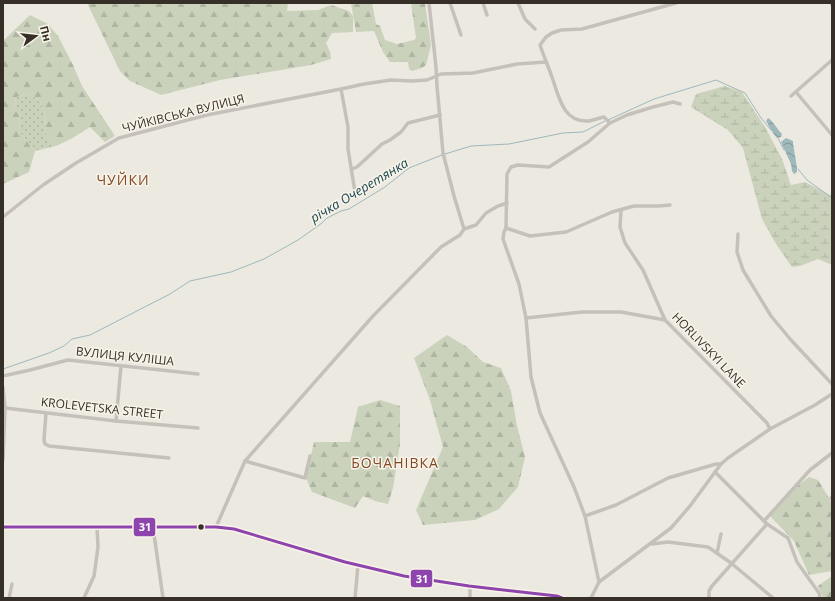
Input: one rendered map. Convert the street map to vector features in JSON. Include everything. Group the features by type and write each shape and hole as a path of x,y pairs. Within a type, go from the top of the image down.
{"main road":[{"path":"3,527 216,527 234,529 358,565 427,580 557,596 562,598"}],"street":[{"path":"429,3 443,153 464,229"},
{"path":"450,3 461,35"},
{"path":"483,3 487,15"},
{"path":"518,3 525,19 535,29"},
{"path":"610,123 604,117 588,121 572,117 566,113 540,45 546,37 561,30 582,29 676,3"},
{"path":"791,96 832,61"},
{"name":"ЧУЙКІВСЬКА ВУЛИЦЯ","path":"3,217 43,185 119,138 207,115 364,84 391,80 427,80 444,74 473,73 518,64 546,62"},
{"path":"341,89 348,128 348,149 356,198"},
{"path":"796,92 832,135"},
{"path":"599,582 585,516 574,487 540,414 530,377 526,318 519,284 503,239 506,228 507,174 511,167 518,165 549,168 588,142 610,123 653,107 673,102 680,104"},
{"path":"352,169 357,167 382,144 401,132 408,123 440,115"},
{"path":"216,527 245,461 372,316 441,247 460,235 464,229 476,225 486,213 507,203"},
{"path":"506,228 530,236 566,232 612,212 621,211 634,206 670,205"},
{"name":"HORLIVSKYI LANE","path":"621,211 620,227 625,243 643,270 665,320 767,423 770,429"},
{"path":"738,234 737,252 743,270 771,316 832,384"},
{"path":"526,318 582,312 621,312 665,320"},
{"name":"ВУЛИЦЯ КУЛІША","path":"3,376 68,360 198,374"},
{"path":"116,421 121,366"},
{"path":"3,387 5,408 3,460"},
{"path":"591,598 599,582 671,528 690,506 721,464 770,429 815,406 832,394"},
{"name":"KROLEVETSKA STREET","path":"5,408 116,421 198,428"},
{"path":"46,413 44,440 45,444 49,446 169,458"},
{"path":"709,598 709,591 712,586 731,563 810,470 832,453"},
{"path":"245,461 305,478 310,456"},
{"path":"585,516 616,505 668,478 716,464 721,464"},
{"path":"716,472 766,522 788,538 797,562 819,593 820,598"},
{"path":"84,598 94,576 98,546 97,527"},
{"path":"153,527 163,598"},
{"path":"717,553 721,534"},
{"path":"651,544 668,542 694,544 708,547 731,563 773,598"},
{"path":"355,598 358,565"},
{"path":"9,598 12,584"},
{"path":"470,586 470,598"}],"green space":[{"path":"87,3 288,3 287,11 318,10 331,5 349,11 353,16 353,32 332,33 326,43 331,59 311,65 220,80 161,95 130,81 120,71"},
{"path":"351,3 372,3 376,24 380,26 385,40 397,44 414,40 416,38 411,3 425,3 431,45 426,65 412,71 409,69 408,62 390,62 383,52 374,31 356,32"},
{"path":"30,15 48,24 58,36 82,86 115,136 105,142 90,127 71,139 56,146 46,135 45,116 40,102 29,94 16,97 14,108 19,114 20,132 35,151 29,172 3,184 3,41"},
{"path":"725,86 742,92 765,127 782,159 791,185 805,182 832,196 832,265 818,259 800,266 792,267 776,244 762,219 743,148 728,130 691,107 696,94"},
{"path":"29,94 40,102 45,116 46,135 56,146 35,151 20,132 19,114 14,108 16,97"},
{"path":"447,335 467,347 483,362 501,368 511,391 517,426 525,457 518,487 499,509 475,520 423,525 416,510 443,447 430,400 414,358"},
{"path":"380,400 400,406 400,444 393,488 388,504 363,496 355,508 312,492 306,478 314,442 350,442 358,407"},
{"path":"809,477 818,480 832,503 832,571 809,575 794,541 770,516 788,493"},
{"path":"832,576 832,598 823,598 818,586"}],"water":[{"path":"768,118 782,134 781,137 777,138 774,134 766,121"},
{"path":"786,138 793,141 797,170 794,174 781,142"}],"waterway":[{"name":"річка Очеретянка","path":"608,120 654,99 716,80 745,93 761,118 771,130"},
{"name":"річка Очеретянка","path":"445,154 471,146 509,144 563,133 583,132 605,121"},
{"name":"річка Очеретянка","path":"778,138 784,150"},
{"name":"річка Очеретянка","path":"3,369 49,353 64,346 72,339 90,335 170,294 190,281 231,272 264,259 298,240 327,218 349,209 385,187 409,168 442,155"},
{"name":"річка Очеретянка","path":"798,169 807,180 832,198"}],"transit line":[{"name":"31","path":"3,527 216,527 234,529 345,562 404,576 469,586 557,596 562,598"}],"district":[{"name":"ЧУЙКИ","path":"123,179"},
{"name":"БОЧАНІВКА","path":"395,462"}]}
